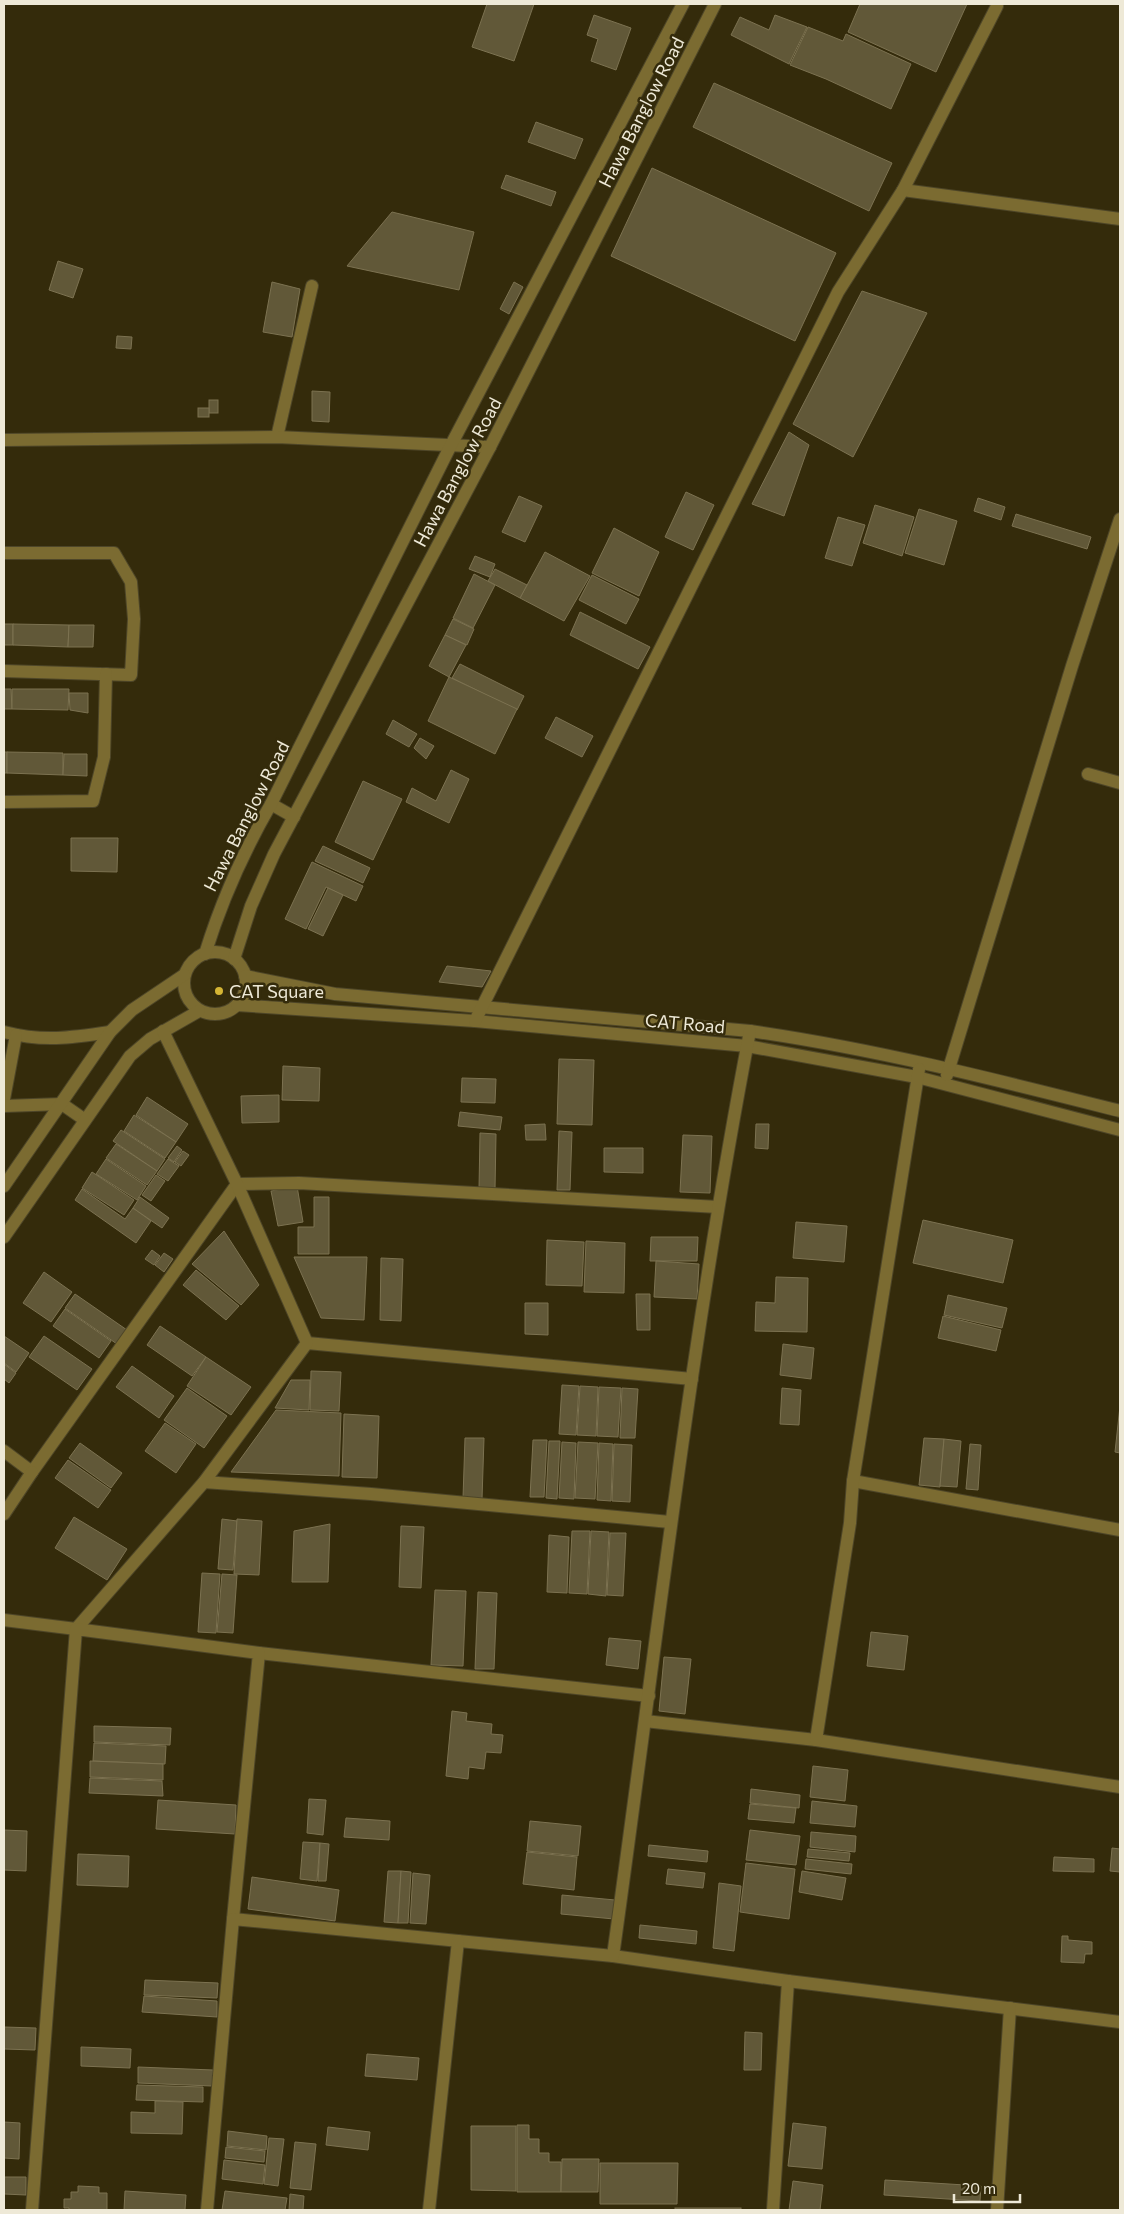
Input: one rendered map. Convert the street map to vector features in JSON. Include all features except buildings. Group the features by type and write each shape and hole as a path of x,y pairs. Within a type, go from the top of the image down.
{"street":[{"name":"Hawa Banglow Road","path":"205,954 220,903 250,840 272,804 452,445 683,4"},
{"name":"Hawa Banglow Road","path":"234,959 251,906 274,854 490,447 716,4"},
{"path":"475,1021 838,292 903,190 997,6"},
{"path":"903,190 1120,219"},
{"path":"276,437 312,286"},
{"path":"4,440 276,437 490,447"},
{"path":"944,1083 1072,666 1120,519"},
{"path":"4,553 114,553 131,582 134,618 131,675 4,671"},
{"path":"4,802 93,801 104,757 106,674"},
{"path":"1088,774 1120,783"},
{"path":"272,804 294,817"},
{"path":"4,1186 110,1032 132,1010 184,976 189,966 205,954 215,952 234,959 246,976 244,997 237,1005 219,1014 199,1011 186,996 184,976"},
{"name":"CAT Road","path":"246,976 335,994 750,1031 849,1046 920,1061 1120,1111"},
{"name":"CAT Road","path":"237,1005 475,1021 747,1046 944,1083 1120,1130"},
{"path":"4,1237 130,1056 150,1039 199,1011"},
{"path":"163,1031 237,1184 307,1343"},
{"path":"612,1956 649,1696 670,1522 718,1207 750,1031"},
{"path":"4,1098 10,1033 33,1039 64,1040 110,1032"},
{"path":"816,1740 850,1523 853,1481 920,1061"},
{"path":"4,1106 62,1104 85,1120"},
{"path":"237,1184 299,1183 718,1207"},
{"path":"4,1514 237,1184"},
{"path":"307,1343 692,1379"},
{"path":"32,2210 76,1629 204,1482 307,1343"},
{"path":"4,1451 32,1472"},
{"path":"853,1481 1120,1530"},
{"path":"204,1482 371,1494 670,1522"},
{"path":"4,1620 259,1653 649,1696"},
{"path":"208,2210 233,1919 259,1653"},
{"path":"645,1721 816,1740 1120,1787"},
{"path":"233,1919 612,1956 788,1981 1120,2022"},
{"path":"428,2210 458,1941"},
{"path":"773,2210 788,1981"},
{"path":"997,2210 1010,2008"}],"place":[{"name":"CAT Square","path":"219,991"}]}
